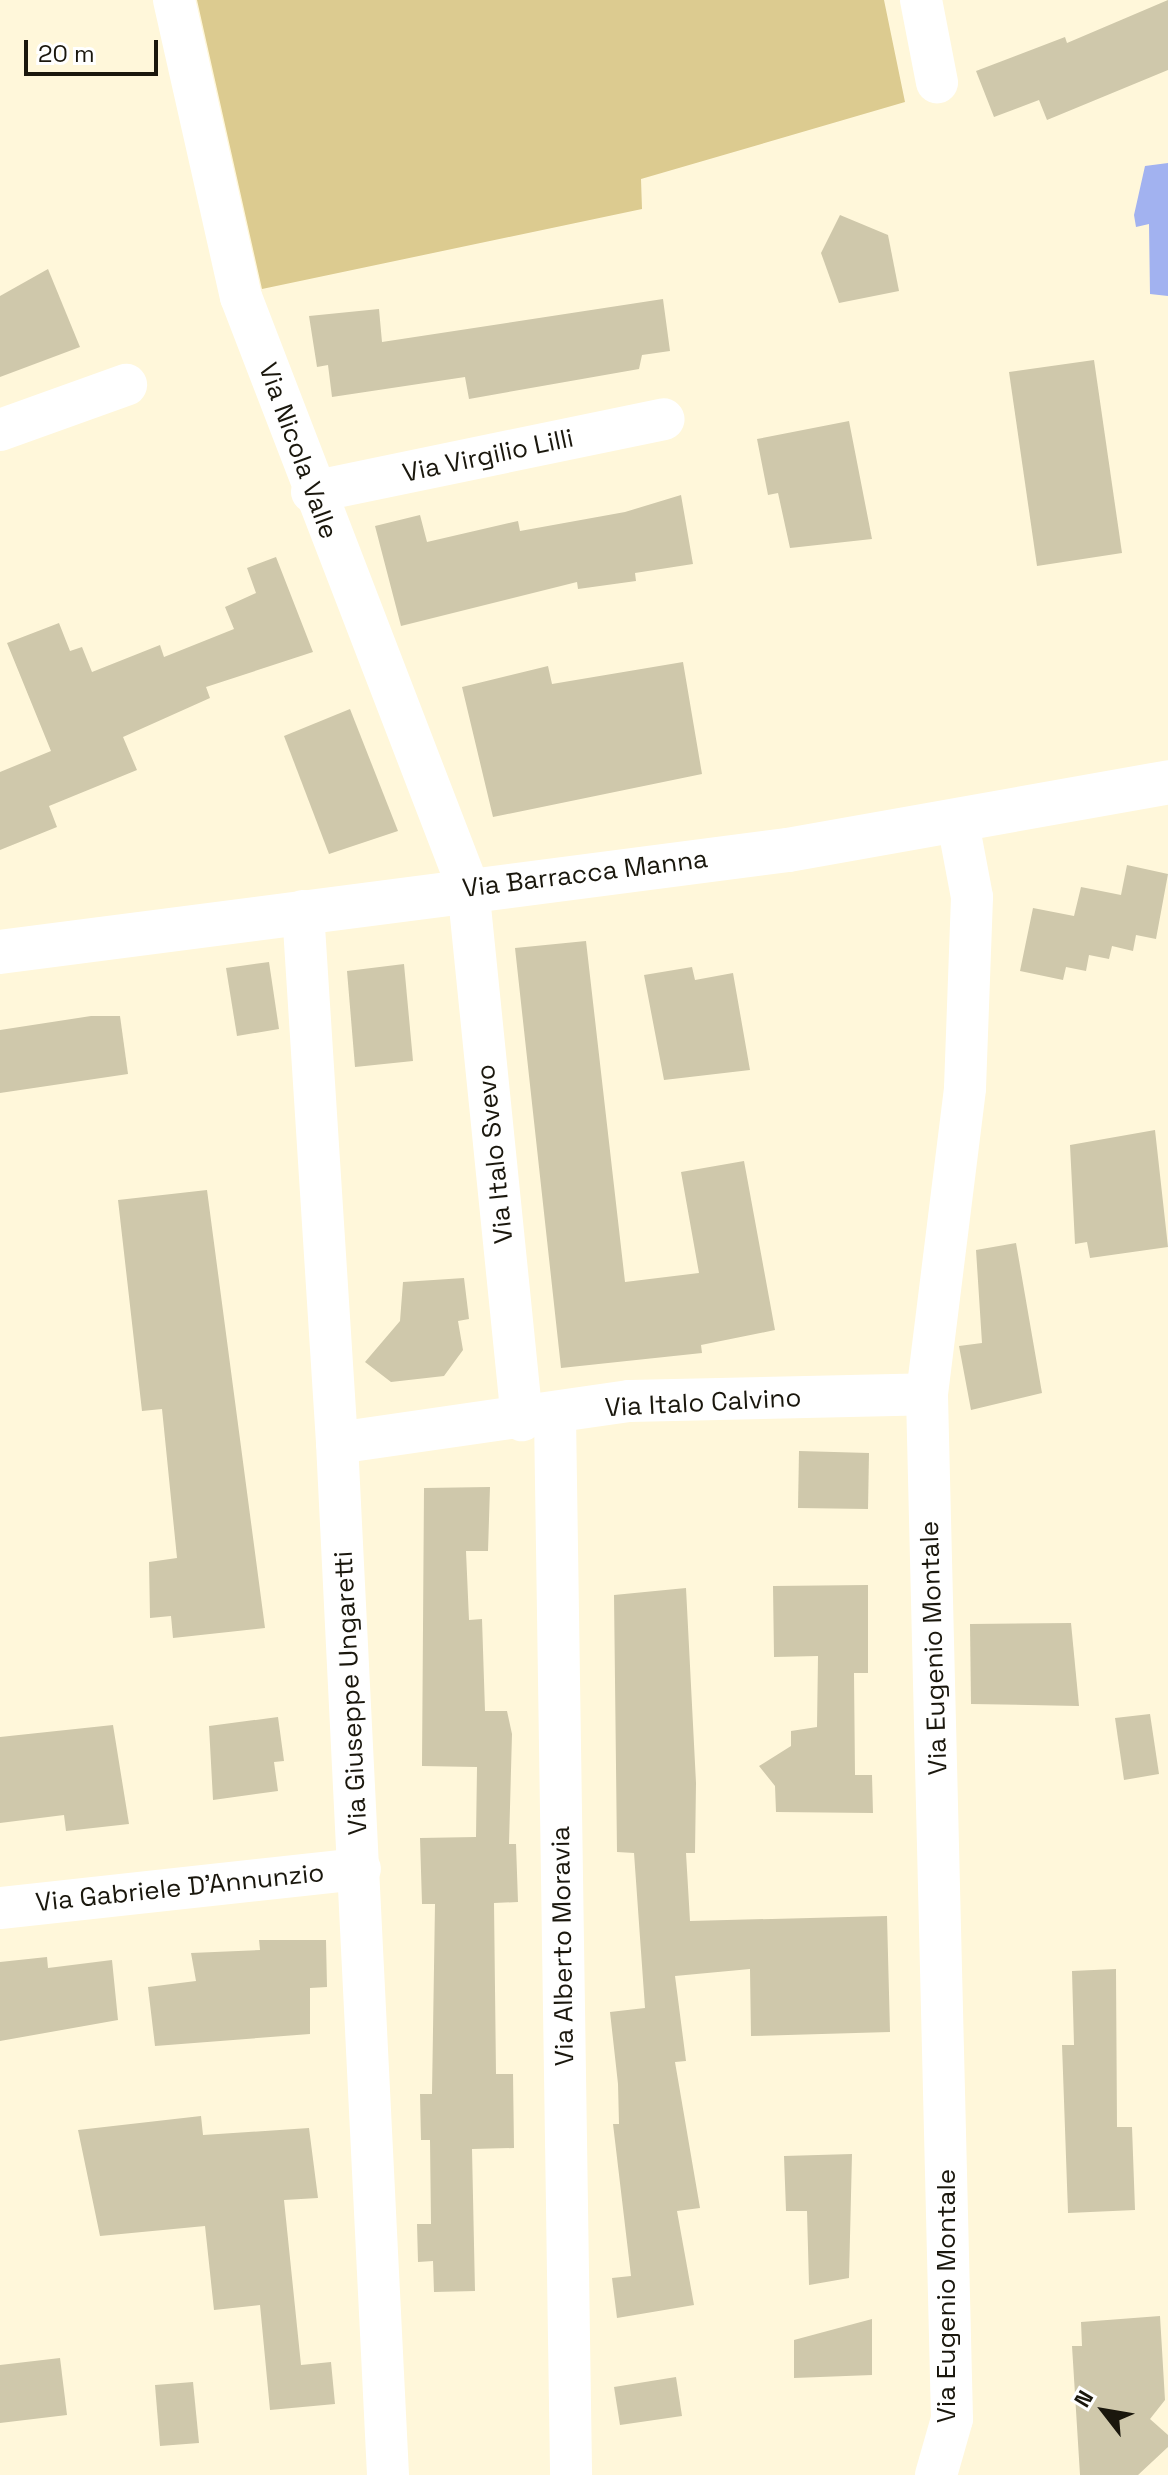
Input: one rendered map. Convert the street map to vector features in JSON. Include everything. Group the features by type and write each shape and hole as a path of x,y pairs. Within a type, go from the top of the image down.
{"street":[{"name":"Via Nicola Valle","path":"174,0 241,297 312,492 468,887"},
{"path":"921,0 937,82"},
{"path":"0,430 126,385"},
{"name":"Via Virgilio Lilli","path":"312,492 664,419"},
{"name":"Via Barracca Manna","path":"0,952 958,823 1168,782"},
{"name":"Via Eugenio Montale","path":"936,2475 952,2419 927,1394 965,1088 972,897 958,823"},
{"name":"Via Italo Svevo","path":"468,887 538,1418"},
{"name":"Via Giuseppe Ungaretti","path":"303,911 337,1443 388,2475"},
{"name":"Via Italo Calvino","path":"337,1443 538,1418 629,1401 927,1394"},
{"name":"Via Alberto Moravia","path":"538,1418 571,2475"},
{"name":"Via Gabriele D'Annunzio","path":"0,1908 360,1869"}],"shaded area":[{"path":"197,0 884,0 905,102 641,179 642,209 262,289"}],"water":[{"path":"1168,163 1168,296 1150,294 1149,224 1136,227 1134,215 1145,166"}],"building":[{"path":"1168,0 1168,70 1047,120 1039,100 994,117 976,71 1065,37 1067,43"},
{"path":"840,215 888,235 899,291 839,303 821,253"},
{"path":"48,269 80,347 0,377 0,296"},
{"path":"663,299 670,351 642,355 639,369 469,399 465,377 332,397 328,365 317,367 309,316 379,309 382,342"},
{"path":"1094,360 1122,553 1037,566 1009,372"},
{"path":"849,421 872,539 790,548 778,493 768,495 757,439"},
{"path":"681,495 693,564 635,573 636,581 578,589 577,582 401,626 375,526 420,515 427,542 518,521 520,531 625,512"},
{"path":"276,557 313,652 206,687 210,698 123,737 137,770 49,806 57,827 0,850 0,772 51,751 7,643 59,623 70,651 82,647 92,672 160,645 164,657 234,629 225,607 256,593 247,568"},
{"path":"683,662 702,774 493,817 462,687 548,666 552,684"},
{"path":"350,709 398,831 329,854 284,736"},
{"path":"1127,865 1168,874 1156,939 1136,935 1133,951 1112,946 1109,959 1089,955 1086,971 1066,967 1063,980 1020,971 1033,908 1074,916 1081,887 1121,895"},
{"path":"586,941 625,1282 699,1273 681,1172 744,1161 775,1330 701,1345 702,1353 561,1368 515,948"},
{"path":"269,962 279,1029 237,1036 226,968"},
{"path":"404,964 413,1061 355,1067 347,971"},
{"path":"692,967 695,980 733,973 750,1070 664,1080 644,975"},
{"path":"91,1016 120,1016 128,1074 0,1093 0,1030"},
{"path":"1155,1130 1168,1247 1090,1258 1087,1242 1075,1244 1070,1145"},
{"path":"207,1190 265,1628 173,1638 171,1616 150,1618 149,1562 177,1558 162,1409 142,1411 118,1200"},
{"path":"1016,1243 1042,1393 971,1410 959,1346 982,1343 976,1250"},
{"path":"464,1278 469,1319 458,1321 463,1350 444,1376 391,1382 365,1362 400,1321 403,1282"},
{"path":"799,1451 869,1453 868,1509 798,1508"},
{"path":"490,1487 488,1551 466,1551 469,1620 482,1619 485,1711 507,1711 512,1734 509,1844 516,1844 518,1902 494,1903 496,2074 513,2074 514,2148 472,2149 475,2291 434,2292 433,2261 418,2262 417,2224 431,2224 430,2140 421,2140 420,2094 432,2094 435,1904 422,1904 420,1838 476,1837 477,1767 422,1766 424,1488"},
{"path":"868,1585 868,1673 854,1673 855,1775 872,1775 873,1813 776,1812 775,1786 759,1766 791,1746 791,1731 817,1727 818,1656 774,1657 773,1586"},
{"path":"686,1588 696,1783 695,1853 686,1853 690,1921 887,1916 890,2032 751,2036 750,1969 675,1976 686,2061 675,2062 700,2208 677,2211 694,2305 617,2318 612,2278 631,2276 613,2124 619,2124 618,2084 610,2012 645,2008 634,1853 617,1852 614,1595"},
{"path":"1071,1623 1079,1706 971,1704 970,1624"},
{"path":"1150,1714 1159,1774 1124,1780 1115,1718"},
{"path":"278,1717 284,1761 274,1762 278,1791 213,1800 209,1726"},
{"path":"113,1725 129,1824 66,1831 64,1815 0,1823 0,1737"},
{"path":"259,1940 326,1940 327,1987 310,1988 310,2034 155,2046 148,1987 196,1981 191,1953 260,1950"},
{"path":"47,1957 48,1968 112,1960 118,2020 0,2041 0,1962"},
{"path":"1116,1969 1117,2127 1132,2127 1135,2210 1068,2213 1062,2045 1074,2045 1072,1971"},
{"path":"201,2116 203,2135 309,2128 318,2198 284,2200 301,2365 331,2362 335,2404 270,2410 260,2305 214,2310 205,2226 100,2236 78,2130"},
{"path":"852,2154 849,2278 809,2285 807,2211 786,2211 784,2156"},
{"path":"1160,2316 1165,2400 1150,2419 1168,2435 1168,2447 1138,2475 1080,2475 1072,2346 1082,2346 1081,2322"},
{"path":"872,2319 872,2375 794,2378 794,2340"},
{"path":"60,2358 67,2415 0,2423 0,2365"},
{"path":"676,2377 682,2416 620,2425 614,2387"},
{"path":"193,2382 199,2443 160,2446 155,2385"}]}
